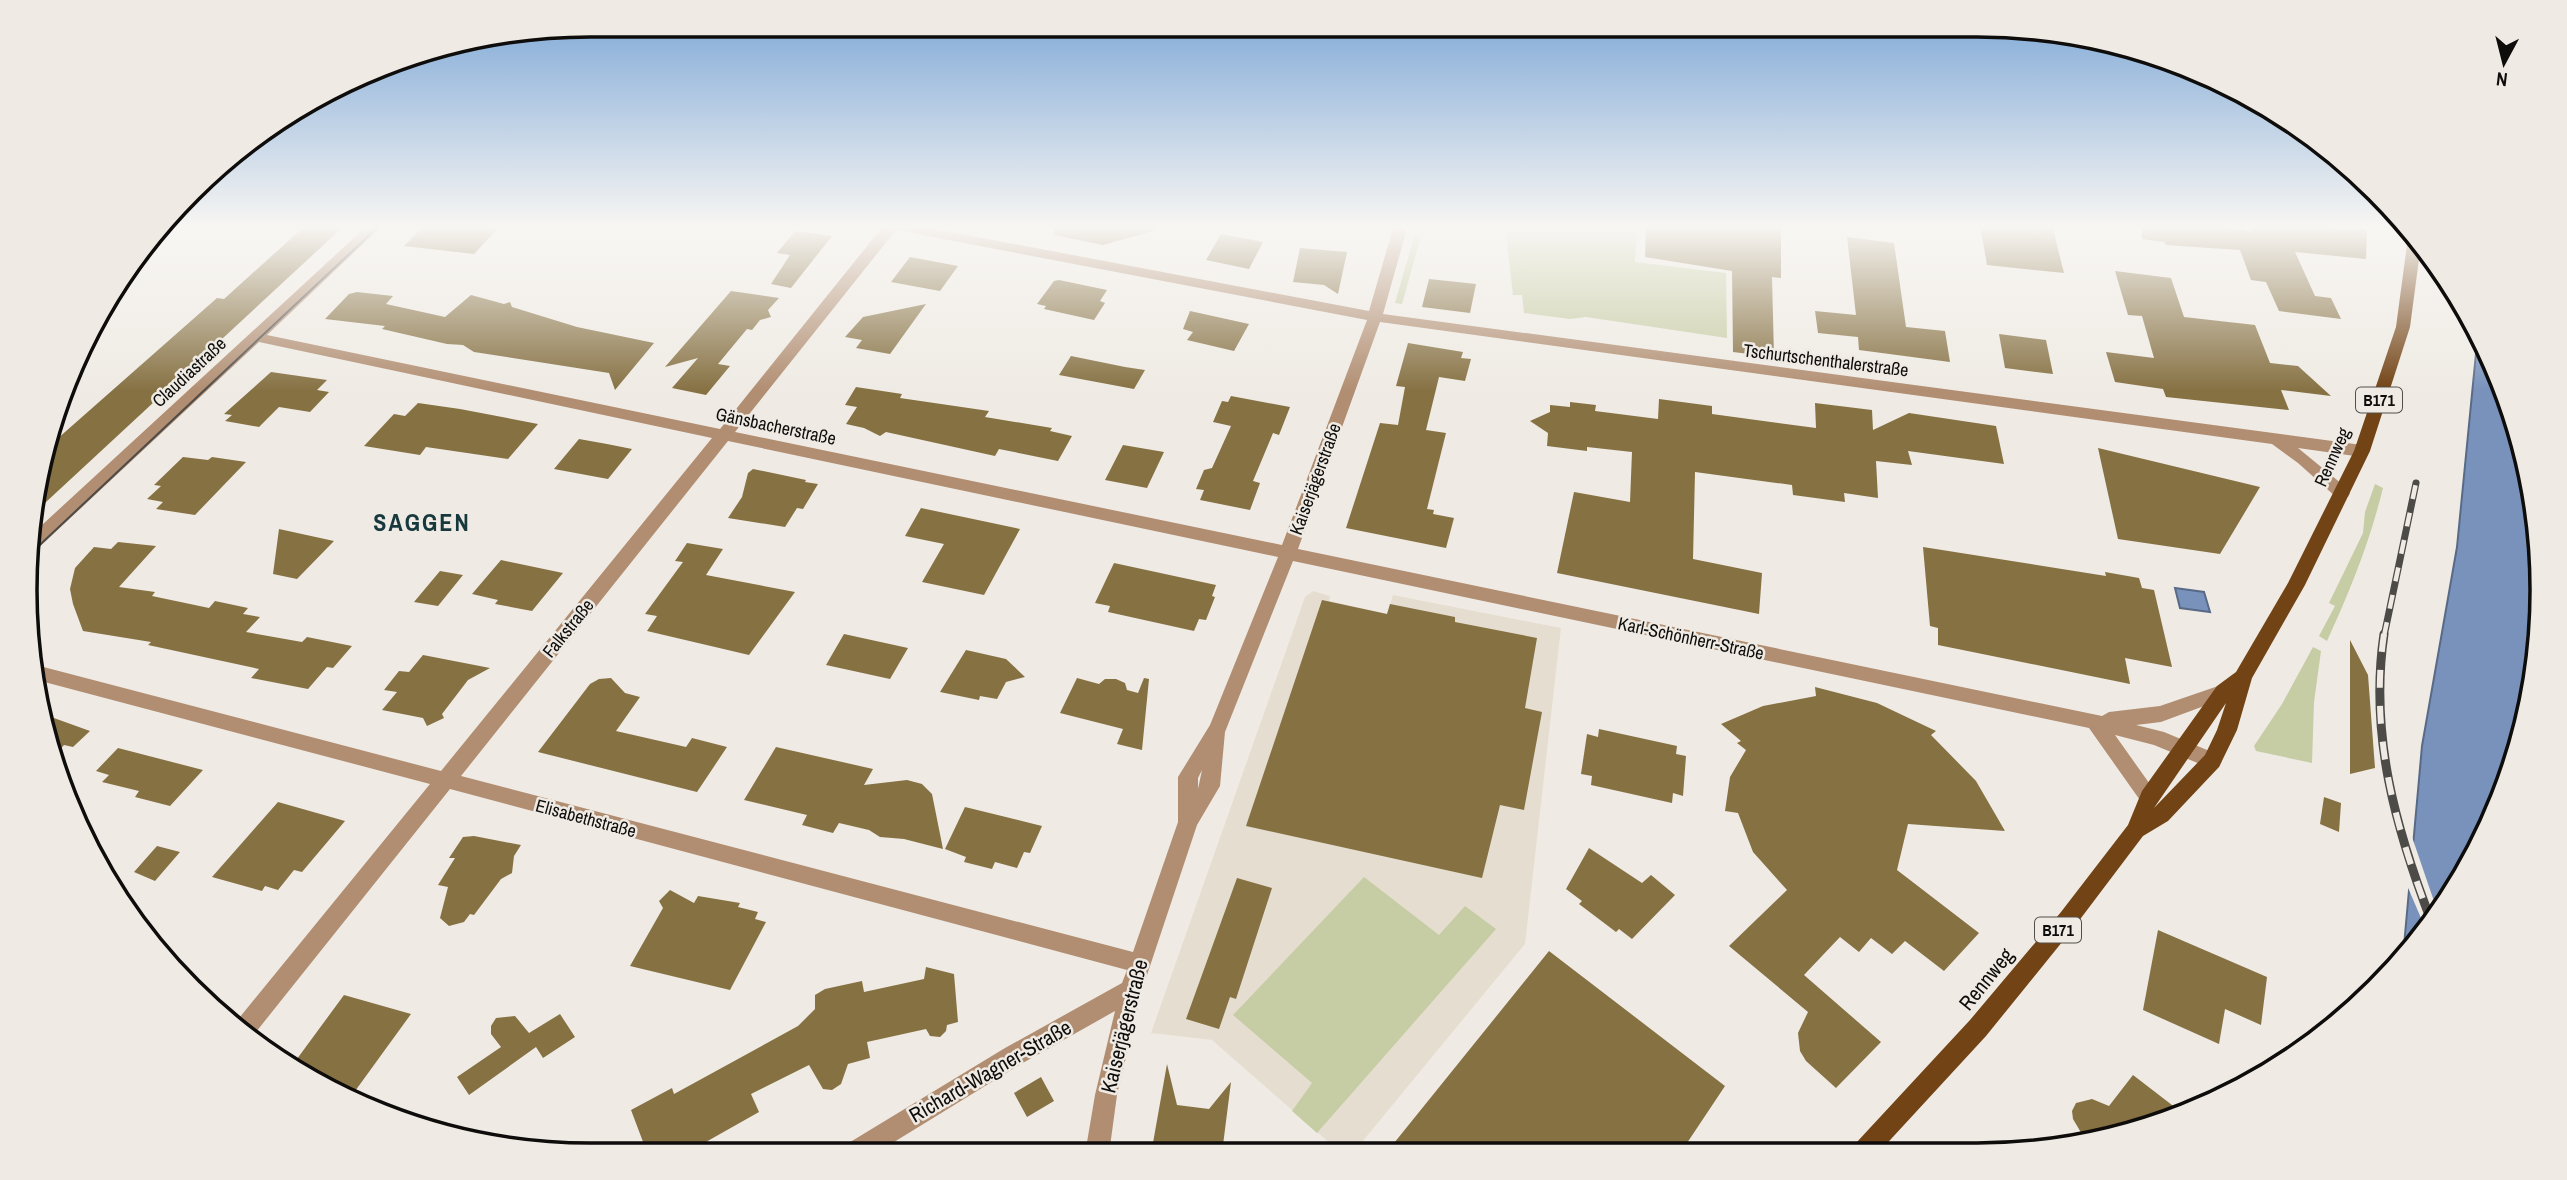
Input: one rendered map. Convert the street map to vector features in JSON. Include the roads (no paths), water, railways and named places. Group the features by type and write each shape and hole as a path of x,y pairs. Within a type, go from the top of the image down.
{"main road":[{"name":"Rennweg","path":"2136,830 2161,815 2212,761 2227,730 2243,677 2296,585 2362,451 2403,327 2409,280"},
{"name":"Rennweg","path":"1871,1143 1978,1028 2136,830 2149,797 2182,749 2224,691 2243,677"}],"street":[{"name":"Claudiastraße","path":"39,537 317,280"},
{"name":"Falkstraße","path":"248,1025 849,280"},
{"name":"Tschurtschenthalerstraße","path":"1179,280 1375,317 2362,451"},
{"name":"Kaiserjägerstraße","path":"1099,1143 1106,1095 1139,963 1188,822 1210,786 1218,728 1287,555 1375,317 1385,280"},
{"name":"Gänsbacherstraße","path":"256,337 1287,555"},
{"name":"Tschurtschenthalerstraße","path":"2273,439 2304,459 2342,493"},
{"name":"Karl-Schönherr-Straße","path":"1287,555 2095,722 2135,731 2212,761"},
{"name":"Elisabethstraße","path":"43,674 1139,963"},
{"name":"Karl-Schönherr-Straße","path":"2095,722 2161,714 2224,691"},
{"path":"2095,722 2149,797"},
{"name":"Richard-Wagner-Straße","path":"870,1143 1013,1056 1131,990"}],"water":[{"path":"2476,352 2501,412 2520,482 2526,518 2530,590 2526,662 2511,733 2488,802 2456,867 2404,941 2422,746 2457,547"},
{"path":"2175,588 2204,592 2210,612 2180,608"}],"tram line":[{"path":"39,546 321,280"}],"railway":[{"path":"2384,636 2416,483"},
{"path":"2384,634 2380,672 2383,745 2397,817 2427,911"}],"district":[{"name":"SAGGEN","path":"422,522"}]}
